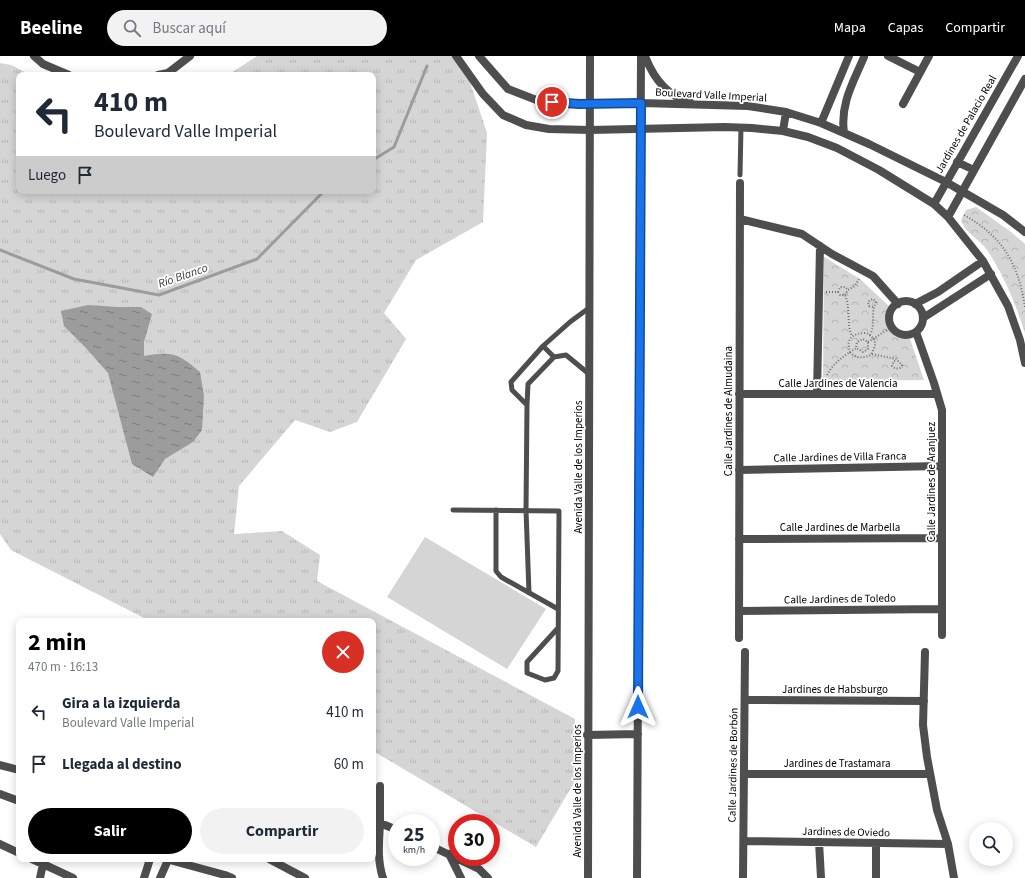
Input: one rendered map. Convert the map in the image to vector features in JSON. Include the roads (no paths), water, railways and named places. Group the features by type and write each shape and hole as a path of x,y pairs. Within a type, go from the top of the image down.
{"street":[{"path":"34,56 43,64 61,72"},
{"path":"169,72 190,56"},
{"path":"456,56 483,94 503,115 526,125 549,129 590,130 741,127 783,131 808,137 837,148 879,170 934,204 948,217 983,261 1008,306 1020,340 1025,363"},
{"name":"Boulevard Valle Imperial","path":"479,56 508,88 539,101 590,104 641,103 748,106 786,112 821,123 946,182 1003,215 1025,232"},
{"name":"Avenida Valle de los Imperios","path":"588,878 587,735 590,56"},
{"path":"637,878 641,56"},
{"path":"645,56 650,69 662,86 682,100 702,105"},
{"path":"821,123 848,56"},
{"path":"844,133 842,116 846,99 864,56"},
{"path":"888,56 920,72"},
{"path":"903,104 929,56"},
{"name":"Jardines de Palacio Real","path":"934,204 1018,56"},
{"path":"948,217 1025,79"},
{"path":"833,95 846,99"},
{"path":"783,131 786,112"},
{"path":"957,162 974,170"},
{"name":"Calle Jardines de Almudaina","path":"739,638 740,183"},
{"path":"740,219 802,234 832,254 873,276 898,304"},
{"path":"817,394 820,246"},
{"path":"915,304 938,292 983,261"},
{"path":"923,318 991,274"},
{"path":"957,278 965,290"},
{"path":"906,301 915,304 921,310 923,318 921,326 916,332 908,335 899,334 892,328 889,319 891,310 898,304 906,301"},
{"name":"Calle Jardines de Aranjuez","path":"916,332 942,410 942,635"},
{"name":"Calle Jardines de Valencia","path":"739,394 937,394"},
{"name":"Calle Jardines de Villa Franca","path":"739,470 941,466"},
{"name":"Calle Jardines de Marbella","path":"739,539 942,538"},
{"name":"Calle Jardines de Toledo","path":"739,611 942,609"},
{"name":"Calle Jardines de Borbón","path":"743,878 745,652"},
{"path":"925,652 924,725 930,774 937,810 948,844 954,878"},
{"name":"Jardines de Habsburgo","path":"745,700 924,701"},
{"path":"587,735 638,734"},
{"path":"0,765 16,769"},
{"name":"Jardines de Trastamara","path":"744,774 930,774"},
{"path":"380,786 378,852 383,878"},
{"path":"0,794 16,800"},
{"path":"380,823 388,826"},
{"name":"Jardines de Oviedo","path":"744,841 948,844"},
{"path":"819,842 821,878"},
{"path":"876,843 876,878"},
{"path":"0,844 16,852"},
{"path":"39,862 73,878"},
{"path":"144,878 149,862"},
{"path":"160,878 166,862"},
{"path":"178,862 232,878"},
{"path":"275,862 305,878"},
{"path":"40,878 43,864"},
{"path":"455,866 461,878"},
{"path":"473,866 479,869 488,878"}],"lane":[{"path":"740,175 741,127"},
{"path":"527,405 512,390 511,382 543,346 570,322 589,308"},
{"path":"543,346 554,357"},
{"path":"529,593 526,510 528,384 554,357 566,355 589,374"},
{"path":"453,510 559,511 558,671 554,678 545,680 527,673 527,662 558,628"},
{"path":"496,510 496,571 501,577 558,609"}],"water":[{"path":"88,305 141,307 152,314 144,342 144,356 162,354 175,355 186,361 200,372 204,396 202,430 193,442 165,459 153,477 132,464 108,373 64,326 61,311"}],"waterway":[{"name":"Río Blanco","path":"376,158 394,147 427,66"},
{"name":"Río Blanco","path":"0,250 74,279 159,295 257,259 321,194"}]}
